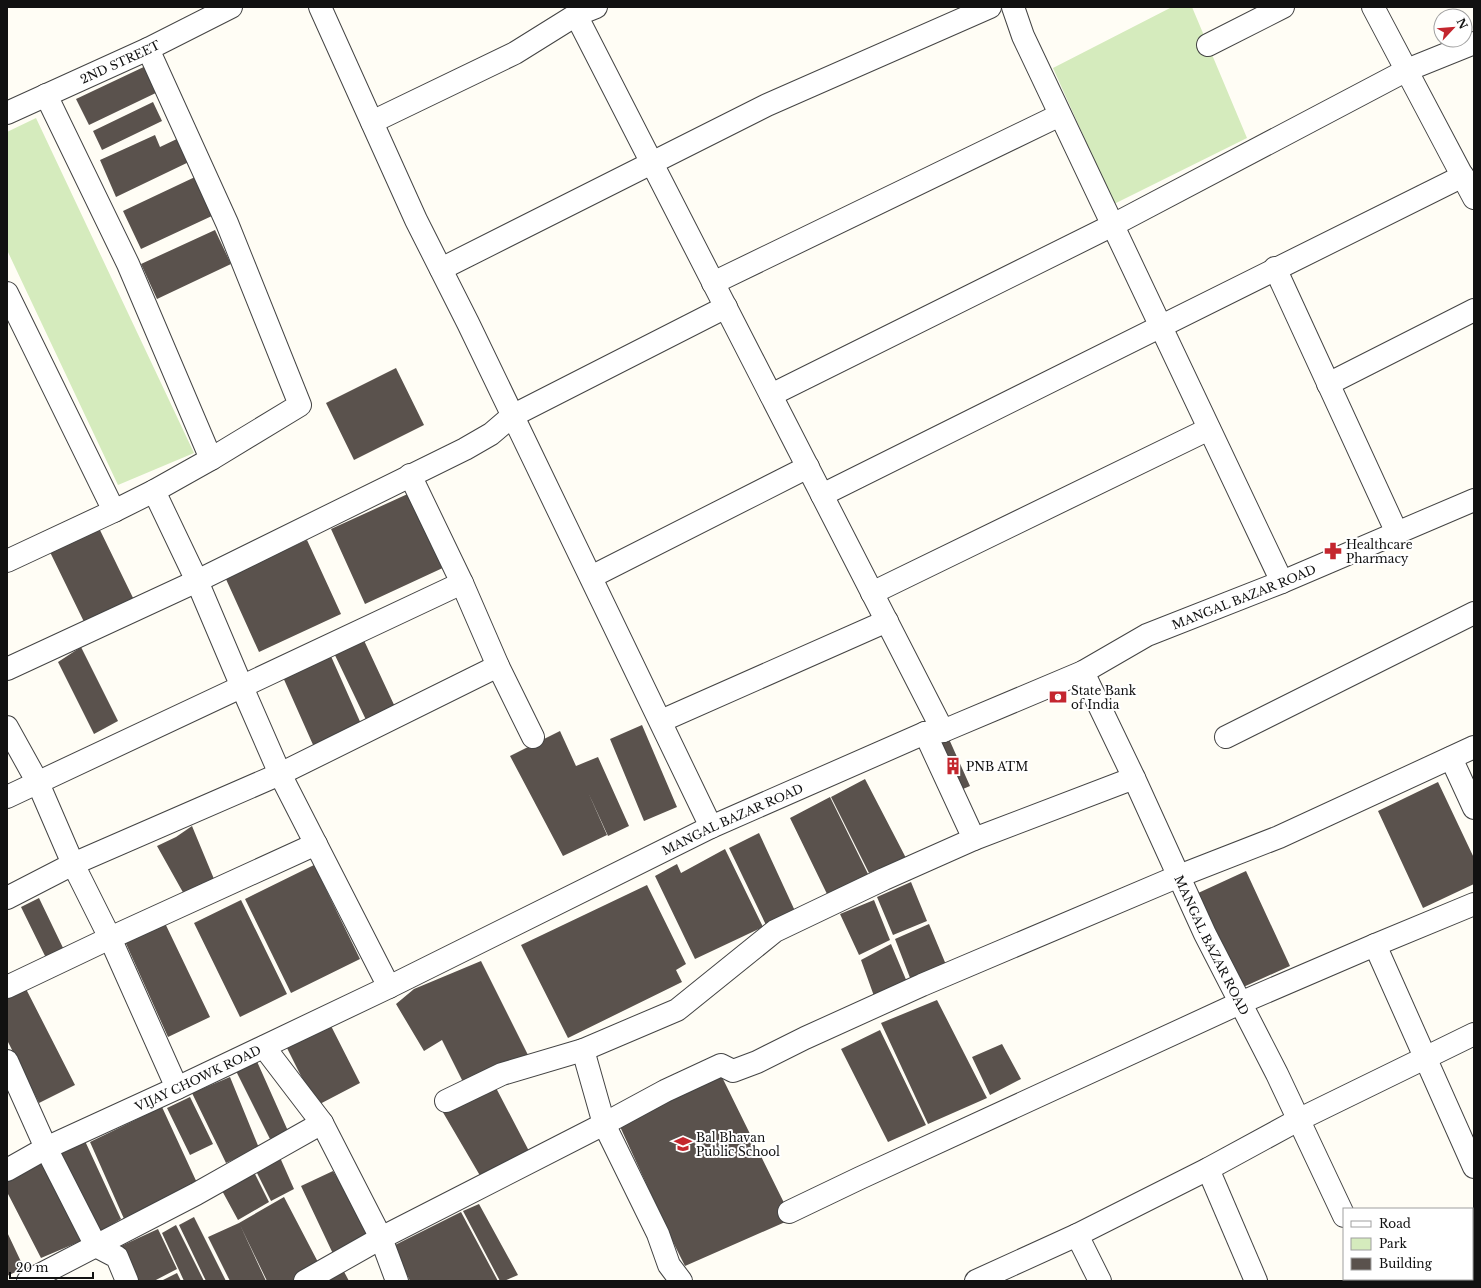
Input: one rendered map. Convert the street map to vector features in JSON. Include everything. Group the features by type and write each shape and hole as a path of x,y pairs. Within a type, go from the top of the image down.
{"street":[{"name":"2ND STREET","path":"7,113 148,49 231,7"},
{"path":"320,7 416,220 591,577 711,827"},
{"path":"441,269 767,105 990,7"},
{"path":"1013,7 1023,36 1282,582"},
{"path":"1208,45 1283,7"},
{"path":"1373,7 1406,70 1465,168 1474,198"},
{"path":"372,122 515,53 586,11 652,163 887,621 934,732 974,839"},
{"path":"771,395 1113,225 1406,70 1474,43"},
{"path":"8,557 114,511 211,459 300,405 227,223 148,49"},
{"path":"46,95 128,264 211,459"},
{"path":"713,283 1060,115"},
{"path":"822,495 1275,268 1465,168"},
{"path":"1275,268 1397,532"},
{"path":"7,293 114,511"},
{"path":"7,669 197,581 410,475 491,434 512,416 726,307"},
{"path":"1328,384 1474,310"},
{"path":"872,593 1209,429"},
{"path":"591,577 808,467"},
{"path":"410,475 462,583 498,666 533,737"},
{"path":"154,490 197,581 280,774 389,987"},
{"name":"MANGAL BAZAR ROAD","path":"389,987 711,827 934,732 1083,672 1147,635 1282,582 1474,500"},
{"path":"7,797 242,688 462,583"},
{"path":"1226,737 1474,613"},
{"path":"660,721 887,621"},
{"path":"7,898 72,864 280,774 498,666"},
{"name":"MANGAL BAZAR ROAD","path":"1083,672 1134,778 1205,934 1277,1074 1343,1214"},
{"path":"7,727 38,783 72,864 110,938 177,1088"},
{"path":"305,1281 381,1238 604,1124 665,1091 721,1065 733,1072 757,1062 805,1038 922,985 1179,876 1279,837 1474,748"},
{"path":"1451,758 1474,808"},
{"path":"446,1101 502,1074 584,1050 677,1010 775,931 884,879 974,839 1134,778"},
{"path":"7,987 110,938 316,844"},
{"path":"789,1212 881,1168 1240,1003 1474,904"},
{"path":"1375,945 1474,1167"},
{"name":"VIJAY CHOWK ROAD","path":"7,1170 46,1148 177,1088 389,987"},
{"path":"988,1279 1208,1169 1298,1120 1474,1034"},
{"path":"264,1046 322,1123 381,1238 397,1281"},
{"path":"584,1050 604,1124 658,1234 669,1265 681,1281"},
{"path":"7,1061 46,1148 96,1246 117,1257 127,1281"},
{"path":"28,1281 196,1194 322,1123"},
{"path":"1208,1169 1256,1281"},
{"path":"1077,1235 1100,1281"}],"green space":[{"path":"1172,7 1192,7 1247,138 1114,204 1053,68"},
{"path":"36,118 194,453 118,485 7,250 7,132"}],"building":[{"path":"150,64 162,90 89,125 76,99"},
{"path":"153,102 162,121 102,150 93,131"},
{"path":"155,135 160,147 181,137 193,160 116,197 100,160"},
{"path":"195,177 214,215 141,249 123,211"},
{"path":"215,230 231,264 157,299 141,264"},
{"path":"396,368 424,425 354,460 326,403"},
{"path":"412,492 447,566 365,604 331,529"},
{"path":"98,526 136,604 87,628 49,550"},
{"path":"307,540 341,614 259,652 225,577"},
{"path":"361,634 396,709 368,724 332,649"},
{"path":"81,647 118,721 94,734 58,662"},
{"path":"330,654 362,726 314,747 282,675"},
{"path":"642,725 677,807 644,821 610,739"},
{"path":"560,731 576,766 598,757 629,826 608,836 588,792 607,835 563,856 510,756"},
{"name":"PNB ATM","path":"949,739 970,786 956,792 935,745"},
{"path":"865,779 906,858 869,873 831,797"},
{"path":"1438,782 1474,858 1474,884 1423,908 1378,811"},
{"path":"830,797 869,876 827,894 790,818"},
{"path":"192,826 214,879 185,896 157,846 176,837"},
{"path":"759,833 795,911 766,925 729,848"},
{"path":"725,849 763,927 695,959 655,876 677,864 681,873"},
{"path":"314,865 360,959 291,993 245,899"},
{"path":"1246,871 1290,966 1239,989 1196,894"},
{"path":"911,882 927,921 893,935 877,897"},
{"path":"647,885 686,964 676,970 682,982 568,1038 521,945"},
{"path":"39,898 65,952 47,960 21,907"},
{"path":"241,900 287,994 240,1017 194,923"},
{"path":"874,900 890,940 859,955 840,914"},
{"path":"163,919 210,1017 168,1037 123,937"},
{"path":"929,924 947,967 912,983 895,939"},
{"path":"891,944 907,982 874,996 861,960"},
{"path":"481,961 528,1055 465,1086 442,1040 424,1051 396,1004 414,989"},
{"path":"23,983 75,1085 39,1103 7,1040 7,991"},
{"path":"937,1000 987,1098 928,1124 881,1023"},
{"path":"328,1020 360,1083 316,1106 284,1042"},
{"path":"880,1030 926,1125 888,1142 841,1049"},
{"path":"1002,1044 1021,1079 990,1095 972,1057"},
{"path":"255,1057 288,1131 270,1139 235,1069"},
{"path":"721,1075 792,1219 685,1266 617,1120"},
{"path":"230,1077 259,1148 226,1163 192,1093"},
{"path":"494,1084 530,1153 482,1179 441,1109"},
{"path":"190,1097 213,1144 190,1155 167,1108"},
{"path":"162,1107 198,1185 125,1221 90,1142"},
{"path":"85,1141 121,1219 95,1235 55,1153"},
{"path":"278,1153 294,1189 271,1201 254,1167"},
{"path":"42,1156 81,1241 41,1258 7,1192 7,1174"},
{"path":"252,1168 269,1202 238,1220 220,1187"},
{"path":"333,1171 374,1236 335,1258 301,1186"},
{"path":"284,1197 320,1266 292,1281 267,1281 240,1225 266,1281 230,1281 208,1237 239,1223"},
{"path":"479,1204 518,1275 504,1281 500,1281 463,1211"},
{"path":"461,1212 498,1281 410,1281 393,1246"},
{"path":"194,1217 226,1281 206,1281 179,1225"},
{"path":"176,1225 204,1281 184,1281 162,1233"},
{"path":"158,1229 177,1269 154,1281 130,1281 118,1254 121,1246"},
{"path":"7,1232 24,1268 7,1276"},
{"path":"341,1266 349,1281 327,1281"},
{"path":"177,1273 181,1281 161,1281"}],"place":[{"name":"Healthcare Pharmacy","path":"1333,551"},
{"name":"State Bank of India","path":"1058,697"},
{"name":"PNB ATM","path":"953,766"},
{"name":"Bal Bhavan Public School","path":"683,1144"}]}
